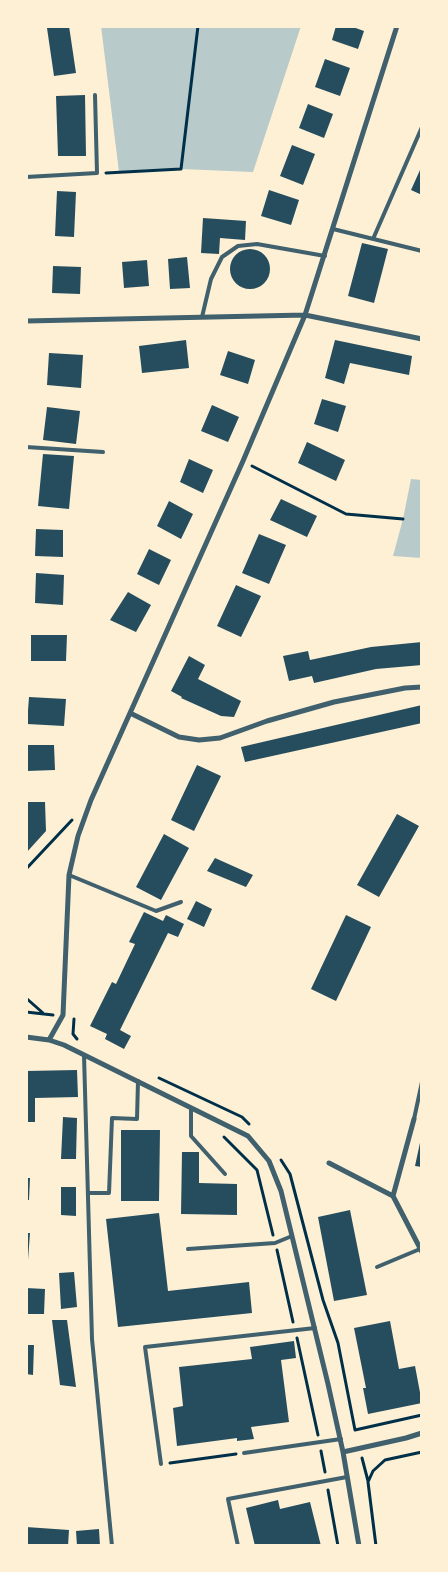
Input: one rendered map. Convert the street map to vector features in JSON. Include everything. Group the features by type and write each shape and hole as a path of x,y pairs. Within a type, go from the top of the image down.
{"street":[{"path":"49,1040 62,1015 69,876 78,836 92,800 305,315 397,26"},
{"path":"26,321 305,315 422,339"},
{"path":"130,713 178,737 199,740 220,738 267,721 334,702 405,688 422,687"},
{"path":"26,1037 49,1040 84,1055 248,1136 269,1161 281,1191 341,1439 358,1546"},
{"path":"393,1196 414,1119"},
{"path":"330,1163 393,1196 421,1250"},
{"path":"343,1452 422,1433"}],"lane":[{"path":"26,177 97,173 95,96"},
{"path":"373,239 422,127"},
{"path":"333,229 422,251"},
{"path":"202,317 211,279 222,257 238,246 257,244 324,256"},
{"path":"26,447 103,452"},
{"path":"69,876 156,911 181,902"},
{"path":"84,1055 92,1339 112,1546"},
{"path":"88,1194 109,1193 112,1118 137,1119 138,1081"},
{"path":"414,1119 422,1082"},
{"path":"191,1108 191,1136 225,1174"},
{"path":"188,1249 275,1243 292,1236"},
{"path":"377,1267 421,1250"},
{"path":"161,1464 146,1347 315,1328"},
{"path":"244,1453 341,1439"},
{"path":"238,1546 228,1499 347,1477"}],"path":[{"path":"97,173 181,169 198,26"},
{"path":"242,461 346,514 403,518"},
{"path":"26,869 92,800"},
{"path":"26,998 43,1014"},
{"path":"26,1012 74,1016 73,1034 78,1040"},
{"path":"156,1076 242,1117 256,1129"},
{"path":"221,1135 257,1170 319,1442 338,1546"},
{"path":"280,1158 290,1174 323,1300 338,1344 355,1430 422,1415"},
{"path":"376,1546 368,1482 374,1471 385,1460 422,1452"},
{"path":"161,1464 244,1453"}],"shaded area":[{"path":"101,26 301,26 253,172 181,169 119,172"},
{"path":"411,479 422,480 422,558 393,556"}],"building":[{"path":"69,26 76,73 54,76 47,28"},
{"path":"336,26 350,26 364,31 358,49 332,40"},
{"path":"325,59 350,68 340,96 315,87"},
{"path":"85,95 86,156 58,156 56,96"},
{"path":"308,104 333,114 324,138 299,128"},
{"path":"292,145 315,154 303,185 280,176"},
{"path":"420,170 422,170 422,195 411,190"},
{"path":"269,190 299,200 291,225 261,216"},
{"path":"57,191 76,192 74,237 55,236"},
{"path":"203,218 246,221 245,240 220,238 219,254 201,253"},
{"path":"362,243 388,249 374,303 348,296"},
{"path":"254,249 261,252 267,258 270,269 269,277 261,286 254,289 246,289 239,286 231,277 230,265 233,258 242,250"},
{"path":"187,257 190,288 170,289 168,259"},
{"path":"147,260 149,286 124,288 122,262"},
{"path":"53,266 81,267 80,294 52,293"},
{"path":"186,340 189,368 142,373 139,346"},
{"path":"335,340 412,356 409,375 350,363 344,384 325,378"},
{"path":"228,351 255,360 248,384 220,375"},
{"path":"49,353 83,355 81,388 47,385"},
{"path":"322,399 346,406 338,432 314,424"},
{"path":"212,405 239,417 228,442 201,431"},
{"path":"47,407 80,411 76,444 43,440"},
{"path":"307,442 345,460 336,481 298,463"},
{"path":"43,454 74,456 69,509 38,506"},
{"path":"189,459 213,470 203,493 180,482"},
{"path":"281,499 317,516 307,537 270,520"},
{"path":"169,501 193,514 181,539 157,526"},
{"path":"36,529 63,530 63,557 35,556"},
{"path":"259,534 286,545 269,584 242,573"},
{"path":"149,549 171,560 159,585 137,574"},
{"path":"36,573 64,575 63,605 35,603"},
{"path":"236,585 261,596 241,637 217,626"},
{"path":"128,592 151,605 136,632 110,620"},
{"path":"31,635 67,635 66,661 31,661"},
{"path":"422,642 422,665 376,669 314,683 312,676 289,681 283,656 308,651 310,660 371,647"},
{"path":"189,656 205,665 198,679 241,701 234,717 221,716 181,698 171,691"},
{"path":"29,697 66,699 64,726 27,724"},
{"path":"422,705 422,723 245,762 241,747"},
{"path":"26,745 54,745 55,770 27,771"},
{"path":"197,765 221,776 194,831 171,820"},
{"path":"26,802 45,802 46,831 26,853"},
{"path":"397,814 419,826 379,897 357,885"},
{"path":"164,834 189,848 161,900 136,887"},
{"path":"215,858 253,875 246,887 207,871"},
{"path":"196,901 212,909 204,927 187,919"},
{"path":"144,912 163,921 166,915 184,924 178,937 168,933 120,1030 131,1036 124,1049 105,1039 107,1034 90,1026 112,982 116,984 135,944 129,942"},
{"path":"346,915 371,927 336,1001 311,989"},
{"path":"77,1070 78,1097 35,1098 35,1122 26,1122 26,1071"},
{"path":"63,1117 77,1118 76,1159 61,1159"},
{"path":"121,1130 160,1130 159,1201 121,1201"},
{"path":"422,1138 422,1167 415,1166"},
{"path":"182,1152 199,1152 199,1183 237,1184 237,1215 181,1214"},
{"path":"26,1178 30,1178 29,1200 26,1200"},
{"path":"61,1187 76,1187 76,1216 61,1215"},
{"path":"350,1210 367,1295 334,1301 318,1217"},
{"path":"159,1213 168,1291 249,1282 252,1313 118,1327 106,1219"},
{"path":"26,1233 30,1233 28,1260 26,1260"},
{"path":"74,1272 77,1307 61,1309 59,1273"},
{"path":"26,1288 45,1289 44,1314 26,1314"},
{"path":"52,1320 67,1320 76,1387 60,1385"},
{"path":"390,1321 399,1369 415,1366 422,1403 368,1414 363,1388 366,1388 354,1328"},
{"path":"294,1341 296,1358 281,1360 289,1422 251,1427 254,1439 237,1441 237,1438 177,1446 173,1408 183,1406 179,1367 252,1359 250,1347"},
{"path":"26,1345 34,1345 33,1375 26,1374"},
{"path":"278,1500 280,1509 310,1502 321,1546 255,1546 246,1508"},
{"path":"26,1527 69,1530 68,1546 26,1546"},
{"path":"99,1529 100,1546 77,1546 76,1531"}]}
